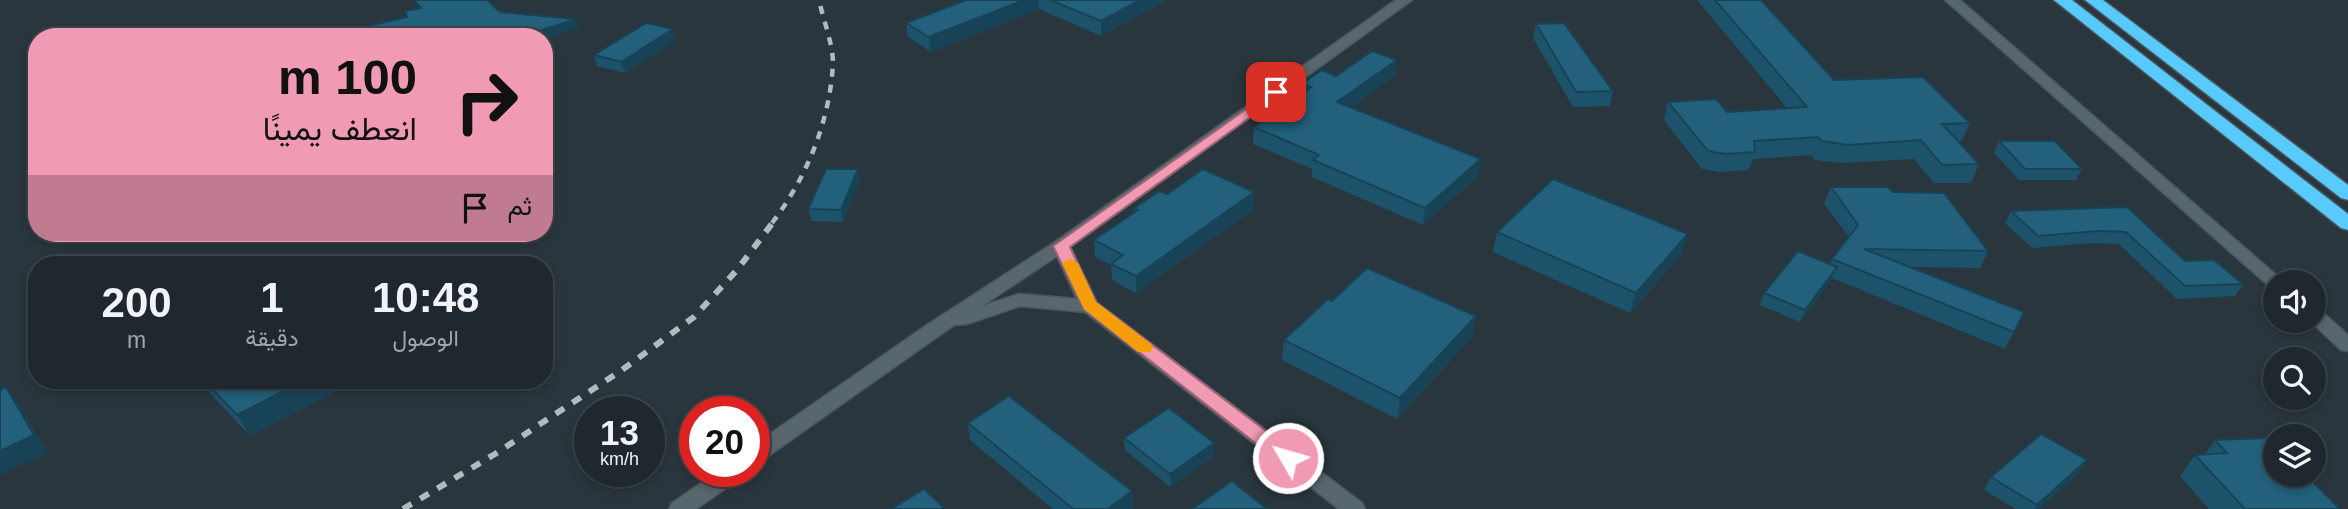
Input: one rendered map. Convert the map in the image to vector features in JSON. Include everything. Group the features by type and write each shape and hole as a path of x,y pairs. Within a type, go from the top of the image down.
{"highway":[{"path":"2062,0 2348,224"},
{"path":"2093,0 2348,194"}],"lane":[{"path":"770,445 934,329 1061,246 1405,0"},
{"path":"1952,0 2263,272"},
{"path":"1061,246 1090,306 1354,509"},
{"path":"934,329 1018,300 1090,306"},
{"path":"2326,326 2348,345"},
{"path":"680,509 711,487"}],"building":[{"path":"414,0 487,0 500,12 576,19 548,28 368,26 407,17 405,11 421,8"},
{"path":"966,0 1024,0 929,37 906,23"},
{"path":"1050,0 1140,0 1101,21"},
{"path":"1715,0 1761,0 1834,80 1923,77 1970,123 1942,124 1979,164 1942,165 1921,140 1848,145 1822,141 1818,137 1754,141 1755,152 1725,154 1708,151 1668,102 1716,99 1727,112 1807,107"},
{"path":"646,23 673,29 621,62 594,55"},
{"path":"1564,23 1613,91 1576,92 1536,24"},
{"path":"1372,51 1397,60 1337,102 1481,159 1425,208 1313,160 1319,155 1254,127 1311,87 1301,84 1322,70 1336,76"},
{"path":"1999,141 2055,141 2082,169 2025,169"},
{"path":"826,169 858,169 841,210 808,209"},
{"path":"1203,169 1254,192 1136,276 1111,264 1123,255 1094,240 1138,210 1134,208 1160,191 1167,194"},
{"path":"1553,179 1688,234 1636,293 1497,232"},
{"path":"1831,187 1888,187 1893,192 1944,193 1988,251 1864,249 2024,312 2014,332 1832,259 1858,225"},
{"path":"2127,207 2185,261 2214,260 2243,284 2185,286 2126,232 2099,231 2038,236 2011,211"},
{"path":"1798,251 1837,267 1805,310 1764,293"},
{"path":"1367,268 1476,316 1400,398 1284,340 1328,299 1332,301"},
{"path":"6,387 34,435 0,451 0,390"},
{"path":"212,389 288,389 237,415"},
{"path":"1009,396 1132,491 1108,509 1073,509 968,423"},
{"path":"1169,408 1214,443 1170,474 1124,438"},
{"path":"2041,434 2087,460 2037,505 1991,477"},
{"path":"2263,438 2263,487 2318,487 2340,509 2245,509 2195,455 2227,453 2215,440"},
{"path":"1232,481 1267,509 1192,509"},
{"path":"924,489 945,509 891,509"}],"railway":[{"path":"772,223 806,167 822,127 827,106 833,56 819,0"},
{"path":"403,509 495,454 622,370 694,317 737,270 774,221"}],"slow traffic":[{"path":"1070,263 1090,306 1145,348"}],"route":[{"path":"1276,92 1061,246 1090,306 1288,458"}]}
